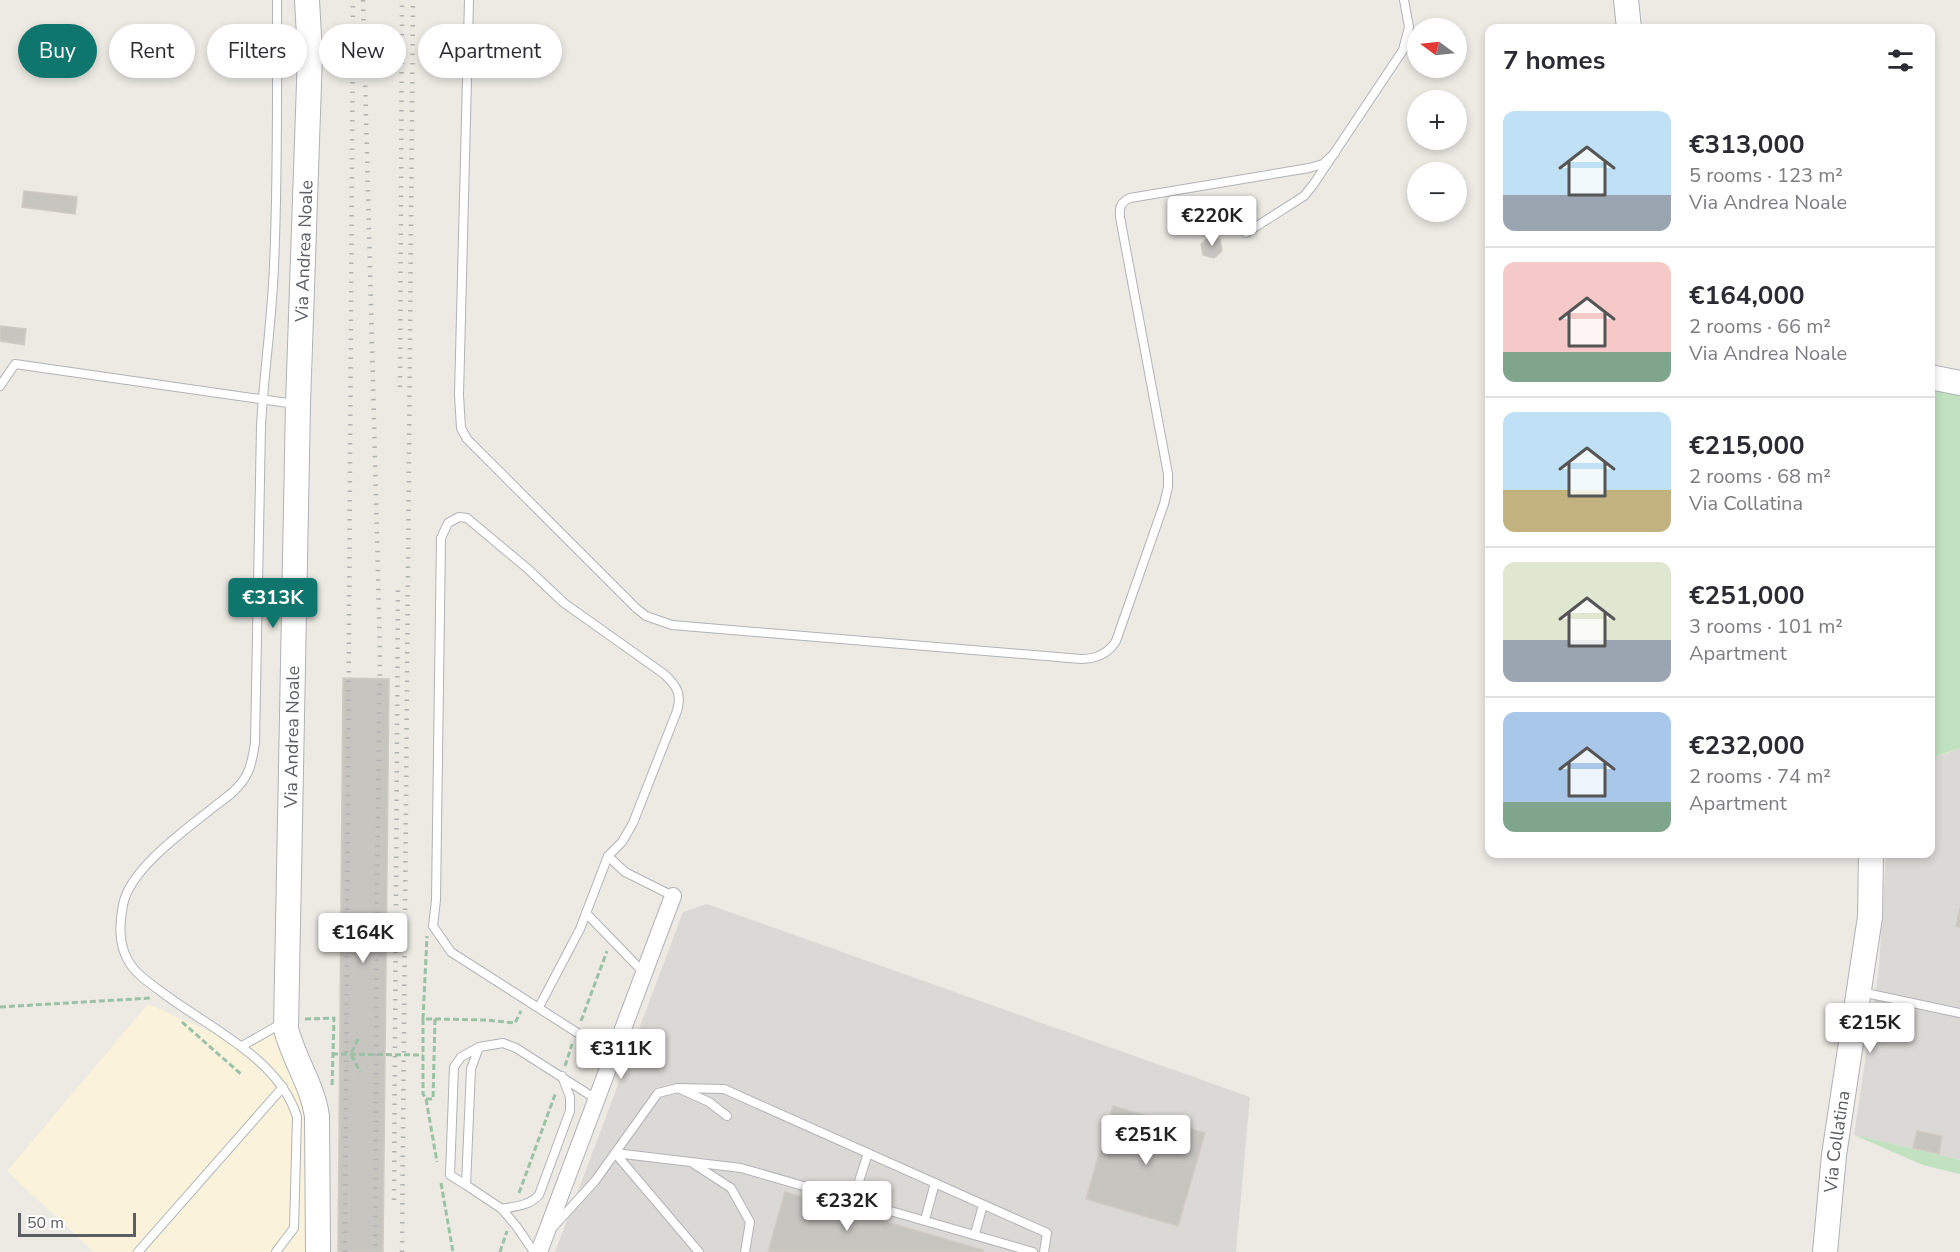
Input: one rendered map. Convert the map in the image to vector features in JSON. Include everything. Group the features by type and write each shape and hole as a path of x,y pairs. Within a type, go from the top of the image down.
{"street":[{"name":"Via Andrea Noale","path":"307,0 310,54 298,404 286,1029 291,1046 314,1096 317,1116 318,1252"},
{"path":"1626,0 1629,24"},
{"path":"1935,378 1960,383"},
{"name":"Via Collatina","path":"1825,1252 1834,1155 1870,917 1871,858"},
{"path":"539,1252 673,896"}],"lane":[{"path":"276,1252 294,1228 297,1117 292,1101 283,1087 242,1046 176,1004 137,974 125,954 120,927 123,902 137,876 162,850 233,792 247,776 255,743 263,400 274,268 277,0"},
{"path":"469,0 459,395 461,428 467,439 636,608 646,616 672,626 1081,659 1090,659 1105,654 1116,641 1164,504 1168,486 1119,211 1122,203 1130,198 1310,168 1323,164 1335,153"},
{"path":"1246,233 1304,196 1335,153 1403,50 1409,27 1404,0"},
{"path":"0,386 15,364 298,404"},
{"path":"539,1007 586,913 608,856 622,842 633,823 677,711 678,690 664,674 564,603 528,569 467,518 454,518 445,526 441,538 436,900 433,926 451,952 612,1055"},
{"path":"608,856 625,872 673,896"},
{"path":"586,913 644,974"},
{"path":"1858,992 1960,1013"},
{"path":"242,1046 286,1020"},
{"path":"534,1252 502,1209 450,1175 454,1067 461,1057 479,1047 503,1043 516,1048 596,1099"},
{"path":"466,1185 471,1069 479,1047"},
{"path":"502,1209 533,1201 539,1195 570,1111 570,1097 562,1076"},
{"path":"138,1252 283,1087"},
{"path":"678,1088 709,1102 727,1116"},
{"path":"545,1235 595,1181 658,1093 678,1088 724,1089 1047,1233 1044,1252"},
{"path":"615,1153 741,1168 1034,1252"},
{"path":"615,1153 699,1252"},
{"path":"855,1194 868,1153"},
{"path":"691,1162 731,1188 750,1222 745,1252"},
{"path":"926,1216 935,1183"},
{"path":"976,1230 983,1205"}],"path":[{"path":"433,926 427,926 423,1019 423,1094 426,1099 433,1099 435,1019"},
{"path":"514,1207 611,939"},
{"path":"0,1007 154,998"},
{"path":"423,1019 515,1023 527,1000"},
{"path":"286,1020 333,1018 332,1093"},
{"path":"181,1021 242,1075"},
{"path":"351,1054 358,1040"},
{"path":"332,1054 423,1055"},
{"path":"351,1054 360,1072"},
{"path":"500,1252 510,1219"}],"shaded area":[{"path":"1960,748 1960,1160 1854,1135 1879,968 1886,858 1935,858 1935,757"},
{"path":"707,904 1250,1097 1236,1252 555,1252 683,912"},
{"path":"148,1004 242,1046 287,1020 314,1096 318,1252 94,1252 7,1171"}],"green space":[{"path":"1935,388 1960,391 1960,748 1935,757"},
{"path":"1854,1135 1960,1160 1960,1174 1923,1165"}],"building":[{"path":"24,191 77,197 75,214 22,207"},
{"path":"1210,236 1220,239 1222,251 1214,258 1203,255 1201,244"},
{"path":"0,326 26,329 24,345 0,341"},
{"path":"343,678 389,679 383,1252 338,1252"},
{"path":"1960,908 1960,927 1956,926"},
{"path":"1113,1106 1205,1133 1178,1226 1086,1199"},
{"path":"1917,1131 1942,1136 1939,1154 1913,1148"},
{"path":"785,1192 983,1250 983,1252 768,1252"}],"railway":[{"path":"345,1252 353,0"},
{"path":"363,0 380,651 375,1252"},
{"path":"400,387 402,0"},
{"path":"402,1252 413,0"},
{"path":"394,1200 398,585"}]}
